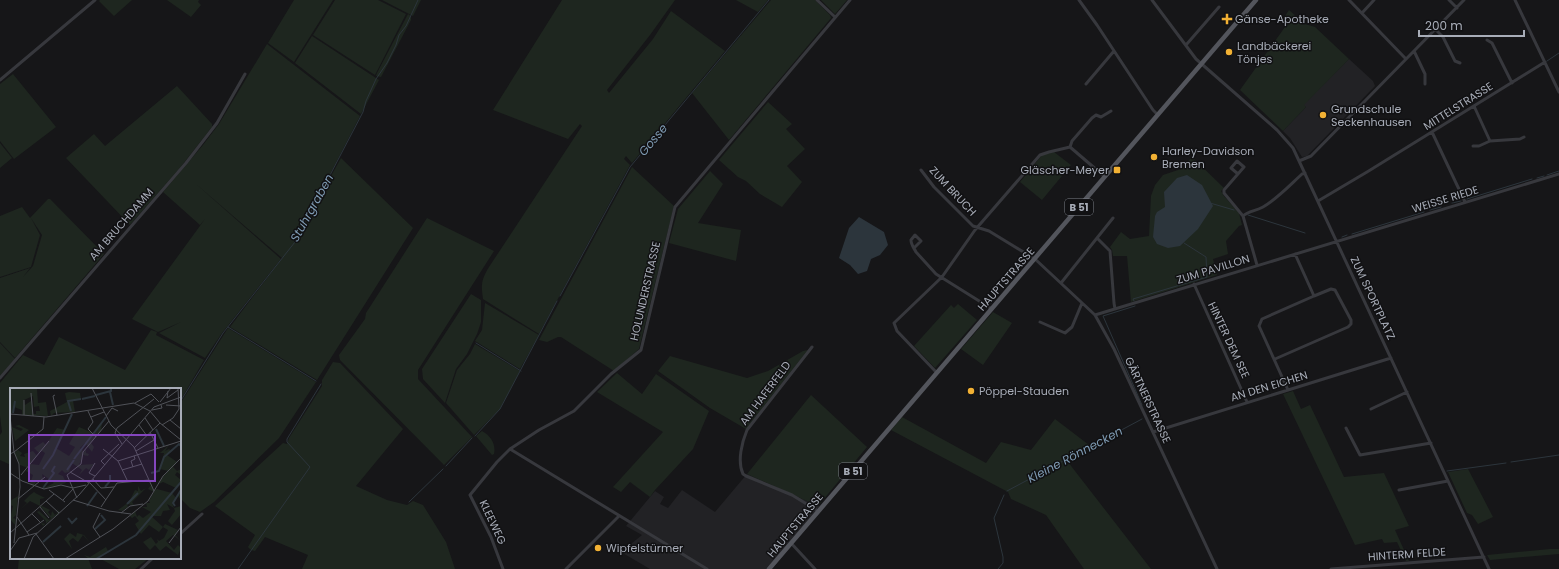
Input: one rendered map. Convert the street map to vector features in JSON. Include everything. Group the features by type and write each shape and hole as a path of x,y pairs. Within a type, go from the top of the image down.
{"main road":[{"name":"HAUPTSTRASSE","path":"769,569 1256,0"}],"street":[{"path":"0,80 95,0"},
{"path":"817,0 835,17"},
{"name":"HOLUNDERSTRASSE","path":"510,449 539,430 574,411 611,374 641,350 675,206 850,0"},
{"path":"1079,0 1153,110 1158,115"},
{"name":"ZUM SPORTPLATZ","path":"1152,0 1202,64 1284,136 1293,148 1490,569"},
{"path":"1349,0 1406,59"},
{"path":"1362,13 1374,0"},
{"path":"1449,0 1456,8"},
{"path":"1299,161 1311,156 1464,0"},
{"path":"1515,0 1559,92"},
{"path":"1186,45 1219,7"},
{"path":"1435,29 1443,37 1455,61 1460,64"},
{"path":"1487,40 1492,43 1512,83"},
{"path":"1086,84 1114,51"},
{"path":"1414,51 1425,74 1426,84"},
{"name":"MITTELSTRASSE","path":"1318,201 1545,62"},
{"name":"AM BRUCHDAMM","path":"0,378 186,163 217,123 245,74"},
{"path":"1474,106 1490,141"},
{"path":"1070,147 1072,141 1092,118 1096,115 1101,117 1111,111"},
{"path":"1432,132 1465,202"},
{"path":"1473,146 1479,146 1490,141 1520,139 1524,137"},
{"path":"1070,147 1105,177"},
{"path":"937,373 897,331 894,323 942,277 976,228 1040,155 1070,147"},
{"name":"ZUM BRUCH","path":"921,170 934,187 973,226 989,231 1035,259"},
{"path":"1243,216 1246,213 1262,208 1270,203 1305,173"},
{"path":"1238,174 1224,190 1224,193 1243,216 1257,265"},
{"name":"WEISSE RIEDE","path":"1337,241 1559,174"},
{"path":"1061,283 1098,240 1113,218"},
{"path":"1098,240 1110,251 1115,309"},
{"name":"ZUM PAVILLON","path":"1096,315 1337,241"},
{"path":"914,248 936,274 992,309"},
{"path":"1295,254 1314,296"},
{"name":"GÄRTNERSTRASSE","path":"1035,259 1082,304 1096,315 1108,337 1216,569"},
{"name":"HINTER DEM SEE","path":"1194,284 1247,402"},
{"path":"1275,359 1348,327 1351,324 1351,320 1335,290 1314,296 1262,319 1260,322 1260,326 1288,390"},
{"path":"1040,322 1065,333 1072,327 1082,304"},
{"name":"AM HAFERFELD","path":"812,347 747,430 742,442 741,464 743,474 746,476 792,495 818,510"},
{"name":"AN DEN EICHEN","path":"1152,432 1391,358"},
{"path":"1371,409 1407,392"},
{"path":"1346,428 1360,455 1431,443"},
{"path":"510,449 707,569"},
{"name":"KLEEWEG","path":"504,569 491,537 470,495 497,462 510,449"},
{"path":"1399,490 1448,481"},
{"path":"181,533 202,514"},
{"path":"566,569 620,516"},
{"path":"791,543 815,569"},
{"name":"HINTERM FELDE","path":"1331,569 1484,557"},
{"path":"141,569 152,559"}],"shaded area":[{"path":"132,0 114,16 99,1"},
{"path":"167,0 199,0 198,2 201,5 191,17"},
{"path":"294,0 333,0 294,62 268,43"},
{"path":"335,0 378,0 406,14 375,75 313,35"},
{"path":"382,0 421,0 413,16"},
{"path":"562,0 675,0 607,90 609,93 653,39 671,11 725,51 632,163 626,156 624,159 630,165 539,334 483,299 482,283 489,267 582,126 580,124 568,139 493,110"},
{"path":"736,0 768,0 758,12"},
{"path":"771,0 815,0 830,15 831,18 729,140 692,93"},
{"path":"821,0 847,0 835,14"},
{"path":"1289,10 1305,24 1315,27 1349,59 1304,105 1306,107 1283,131 1240,90 1290,20 1285,16"},
{"path":"408,14 411,16 411,20 381,77 376,76 377,73"},
{"path":"312,36 379,80 361,114 295,63"},
{"path":"267,44 360,116 295,242 282,258 196,184 281,259 222,333 205,358 159,333 181,322 158,332 132,319 205,219 200,225 163,192 219,124"},
{"name":"Grundschule Seckenhausen","path":"1349,59 1373,81 1375,86 1307,156 1302,157 1290,138 1283,131 1306,107 1303,105"},
{"path":"13,74 56,127 14,159 0,141 0,84"},
{"path":"177,86 212,124 212,127 179,169 130,225 66,158 94,134 105,146"},
{"path":"768,102 792,124 786,129 805,149 787,166 802,182 782,207 760,194 719,160"},
{"path":"0,143 12,158 0,168"},
{"path":"1054,152 1071,165 1042,200 1020,182 1042,155"},
{"path":"1192,157 1224,188 1221,191 1239,213 1242,225 1239,226 1226,241 1228,254 1213,259 1217,275 1131,302 1127,256 1113,256 1110,247 1121,232 1130,239 1149,236 1151,196 1155,185 1163,175 1181,169"},
{"path":"341,158 413,228 317,380 230,327 295,241"},
{"path":"632,167 674,206 639,349 614,371 561,337 547,342 539,340"},
{"path":"710,171 723,184 698,223 741,230 736,261 669,243 678,209"},
{"path":"1187,175 1202,185 1213,206 1198,229 1180,246 1168,248 1157,244 1153,237 1155,216 1157,212 1165,207 1164,192 1177,178"},
{"path":"48,199 50,199 104,254 15,358 0,342 0,278 30,268 23,277 33,266 42,235 31,218 40,235 31,267 0,277 0,216 22,207 30,218"},
{"path":"859,217 884,232 888,245 880,255 871,259 867,271 858,274 850,265 839,258 849,228"},
{"path":"427,218 494,251 418,370 418,379 472,437 444,465 340,360 339,355 365,319 366,313"},
{"path":"471,294 481,300 481,322 467,354 456,369 445,403 423,379 422,369"},
{"path":"485,303 539,335 520,369 475,341 482,330"},
{"path":"958,304 977,320 935,368 914,346 951,305 954,308"},
{"path":"993,312 1012,323 983,365 961,349"},
{"path":"228,328 316,382 279,438 214,502 200,512 190,508 181,499 181,402"},
{"path":"151,330 157,332 156,335 204,360 181,399 181,388 10,388 10,465 0,460 0,435 2,432 0,416 0,383 23,355 44,365 59,337 125,370"},
{"path":"0,343 15,359 0,376"},
{"path":"475,344 520,371 500,409 474,435 446,403 457,370 470,354"},
{"path":"808,350 746,429 710,408 658,371 670,356 747,378 768,371 803,351"},
{"path":"333,362 340,363 403,429 356,486 387,500 407,505 413,501 423,505 446,542 455,569 302,569 308,555 265,537 255,551 251,550 248,547 255,535 215,506 283,443 287,444 289,438 322,386 322,380"},
{"path":"617,373 642,394 656,374 709,411 693,449 650,497 630,482 621,492 613,487 663,432 597,392"},
{"path":"1293,391 1301,409 1310,405 1344,477 1384,473 1409,526 1395,530 1409,561 1406,561 1397,542 1384,543 1382,539 1355,545 1283,394"},
{"path":"811,395 867,447 818,506 747,474"},
{"path":"902,417 986,463 1001,442 1031,450 1055,419 1093,448 1068,462 1151,569 1084,569 1046,515 1011,499 1008,492 891,430"},
{"path":"482,431 488,435 493,444 494,454 492,455 476,436"},
{"path":"1468,469 1493,517 1478,524 1472,515 1467,513 1448,472"},
{"path":"747,474 823,508 772,569 650,569 621,552 642,535 626,526 655,491 664,497 660,504 668,508 682,490 715,512"},
{"path":"1559,549 1559,554 1490,560 1487,555"},
{"path":"19,559 88,559 92,569 18,569"},
{"path":"101,559 148,559 135,569 119,569"}],"waterway":[{"name":"Stuhrgraben","path":"181,400 223,333 295,242 363,112 366,101 376,79 387,63 399,35 406,26 418,0"},
{"name":"Gosse","path":"560,296 630,167 769,0"},
{"path":"1547,61 1559,53"},
{"name":"Kleine Rönnecken","path":"1547,175 1559,171"},
{"name":"Kleine Rönnecken","path":"1537,178 1544,176"},
{"name":"Kleine Rönnecken","path":"1467,199 1532,179"},
{"path":"1452,203 1461,201"},
{"name":"Kleine Rönnecken","path":"1210,203 1234,210"},
{"path":"1430,210 1441,207"},
{"name":"Kleine Rönnecken","path":"1352,234 1424,212"},
{"name":"Kleine Rönnecken","path":"1248,215 1305,233"},
{"name":"Kleine Rönnecken","path":"1342,237 1347,235"},
{"name":"Kleine Rönnecken","path":"1134,301 1133,299 1207,277 1206,257 1184,243"},
{"name":"Gosse","path":"475,436 500,409 557,301"},
{"name":"Kleine Rönnecken","path":"1135,306 1103,316 1142,405"},
{"path":"228,327 316,381"},
{"path":"476,343 521,371"},
{"path":"238,569 310,467 287,442 287,439 321,384"},
{"name":"Kleine Rönnecken","path":"1007,491 1142,419"},
{"name":"Gosse","path":"446,466 472,438"},
{"path":"1511,462 1559,455"},
{"path":"1447,471 1506,463"},
{"name":"Gosse","path":"409,502 443,469"},
{"path":"998,569 1003,563 1003,557 994,518 1004,495"}],"place":[{"name":"Gänse-Apotheke","path":"1227,19"},
{"name":"Landbäckerei Tönjes","path":"1229,52"},
{"name":"Grundschule Seckenhausen","path":"1323,115"},
{"name":"Harley-Davidson Bremen","path":"1154,157"},
{"name":"Gläscher-Meyer","path":"1117,170"},
{"name":"Pöppel-Stauden","path":"971,391"},
{"name":"Wipfelstürmer","path":"598,548"}]}
